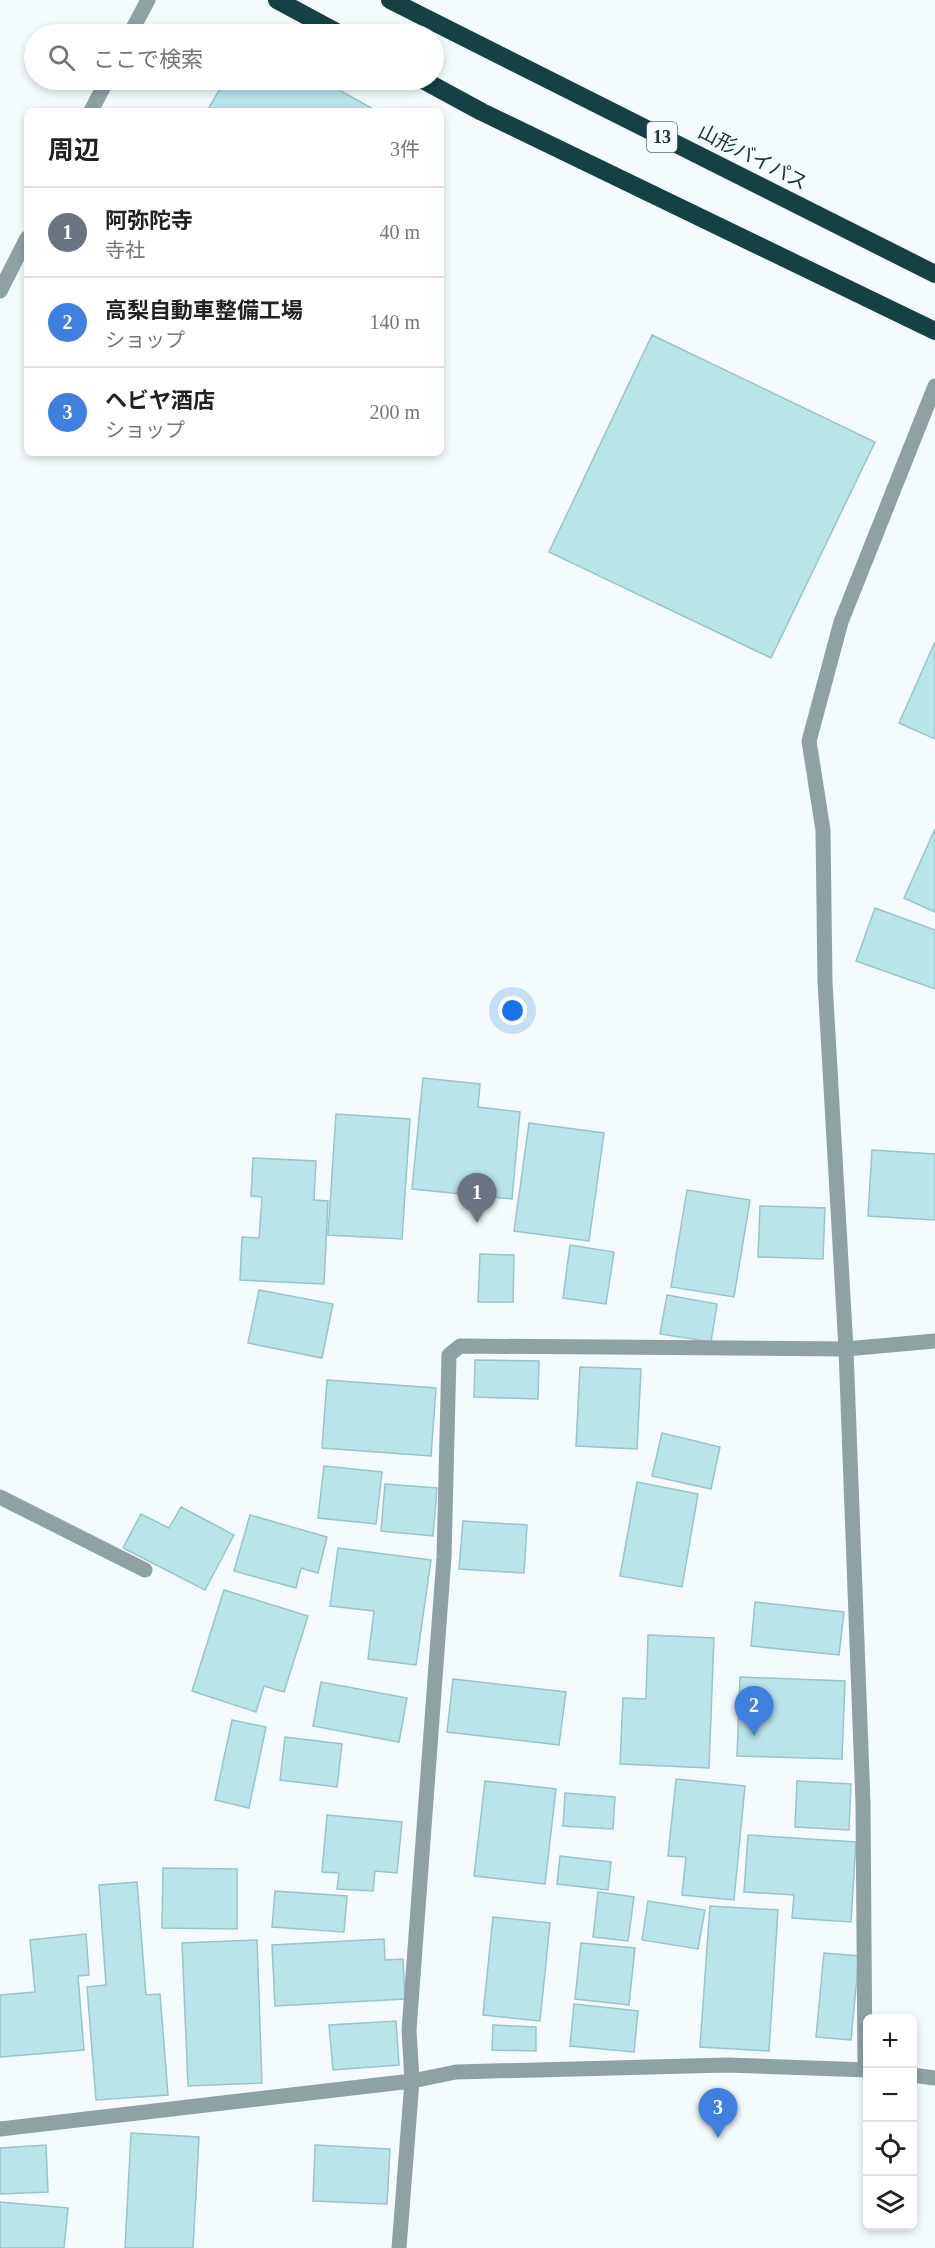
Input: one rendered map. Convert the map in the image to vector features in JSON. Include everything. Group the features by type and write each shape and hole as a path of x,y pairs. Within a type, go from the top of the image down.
{"highway":[{"path":"277,0 321,24"},
{"name":"山形バイパス","path":"390,0 438,24"},
{"name":"山形バイパス","path":"444,27 935,274"},
{"path":"442,90 935,331"}],"street":[{"path":"135,24 148,0"},
{"path":"93,108 102,90"},
{"path":"0,291 24,244"},
{"path":"866,2068 863,1803 846,1349 825,982 823,830 809,741 841,622 935,386"},
{"path":"399,2248 412,2081 409,2030 444,1557 449,1355 460,1346 846,1349 935,1341"},
{"path":"0,1497 145,1570"},
{"path":"0,2129 412,2081 456,2072 524,2068 727,2065 863,2070"},
{"path":"917,2076 935,2078"}],"building":[{"path":"219,90 339,90 372,108 209,108"},
{"path":"652,335 875,442 771,658 549,552"},
{"path":"935,642 935,739 899,723"},
{"path":"935,829 935,912 904,898"},
{"path":"875,908 935,930 935,989 856,961"},
{"path":"423,1078 480,1084 478,1107 520,1112 512,1199 412,1189"},
{"path":"336,1114 410,1119 402,1239 328,1235"},
{"path":"529,1123 604,1133 589,1241 514,1231"},
{"path":"872,1150 935,1154 935,1220 868,1216"},
{"path":"253,1158 316,1161 314,1200 328,1201 324,1284 240,1280 242,1237 259,1238 262,1197 251,1196"},
{"path":"687,1190 750,1200 734,1297 671,1287"},
{"path":"760,1206 825,1208 823,1259 758,1257"},
{"path":"570,1245 614,1252 606,1304 563,1298"},
{"path":"480,1254 514,1255 513,1302 478,1302"},
{"path":"259,1290 333,1304 322,1358 248,1343"},
{"path":"667,1295 717,1304 711,1342 660,1334"},
{"path":"475,1360 539,1361 538,1399 474,1397"},
{"path":"580,1367 641,1369 637,1449 576,1446"},
{"path":"327,1380 436,1388 431,1456 322,1448"},
{"path":"662,1433 720,1447 711,1489 652,1476"},
{"path":"324,1466 382,1472 376,1524 318,1518"},
{"path":"637,1482 698,1494 682,1587 620,1576"},
{"path":"385,1484 437,1488 433,1536 381,1531"},
{"path":"181,1507 234,1535 205,1590 123,1548 141,1514 169,1528"},
{"path":"250,1515 327,1537 318,1573 301,1568 296,1588 234,1571"},
{"path":"463,1521 527,1525 524,1573 459,1569"},
{"path":"338,1548 431,1560 416,1665 368,1659 374,1611 330,1606"},
{"path":"224,1590 308,1616 284,1692 264,1686 256,1712 192,1691"},
{"path":"755,1602 844,1612 839,1655 751,1646"},
{"path":"648,1635 714,1638 709,1768 620,1764 623,1698 646,1699"},
{"path":"740,1677 845,1681 842,1759 737,1756"},
{"path":"453,1679 566,1692 559,1745 447,1732"},
{"path":"321,1682 407,1698 399,1742 313,1726"},
{"path":"232,1720 266,1727 249,1808 215,1800"},
{"path":"285,1737 342,1744 337,1787 280,1780"},
{"path":"676,1779 745,1786 734,1900 682,1895 686,1857 668,1856"},
{"path":"485,1781 556,1789 545,1884 474,1876"},
{"path":"797,1781 851,1784 849,1830 795,1827"},
{"path":"565,1793 615,1797 613,1829 563,1826"},
{"path":"327,1815 402,1822 397,1873 375,1871 373,1891 337,1889 339,1873 322,1872"},
{"path":"748,1835 856,1842 851,1922 792,1918 794,1895 744,1892"},
{"path":"560,1856 611,1862 608,1890 557,1884"},
{"path":"163,1868 237,1869 237,1929 162,1928"},
{"path":"137,1882 146,1995 160,1994 168,2095 96,2100 87,1987 106,1985 99,1885"},
{"path":"275,1891 347,1896 344,1932 272,1927"},
{"path":"598,1892 634,1897 628,1941 593,1937"},
{"path":"648,1901 705,1910 698,1949 642,1940"},
{"path":"710,1906 778,1910 769,2051 700,2047"},
{"path":"493,1917 550,1923 540,2021 483,2015"},
{"path":"86,1934 89,1975 78,1976 84,2050 0,2057 0,1995 35,1992 30,1940"},
{"path":"384,1939 385,1960 403,1959 405,1999 275,2006 272,1945"},
{"path":"257,1940 262,2083 188,2086 182,1943"},
{"path":"581,1943 635,1948 629,2005 575,1999"},
{"path":"824,1953 859,1956 851,2040 816,2037"},
{"path":"574,2004 638,2011 634,2052 570,2046"},
{"path":"396,2021 399,2065 333,2070 329,2025"},
{"path":"493,2025 536,2027 536,2051 492,2050"},
{"path":"131,2133 199,2137 193,2248 125,2248"},
{"path":"46,2145 48,2192 0,2194 0,2148"},
{"path":"315,2145 390,2149 387,2204 313,2201"},
{"path":"0,2202 68,2208 64,2248 0,2248"}],"place":[{"name":"阿弥陀寺","path":"477,1223"},
{"name":"高梨自動車整備工場","path":"754,1736"},
{"name":"ヘビヤ酒店","path":"718,2138"}]}
